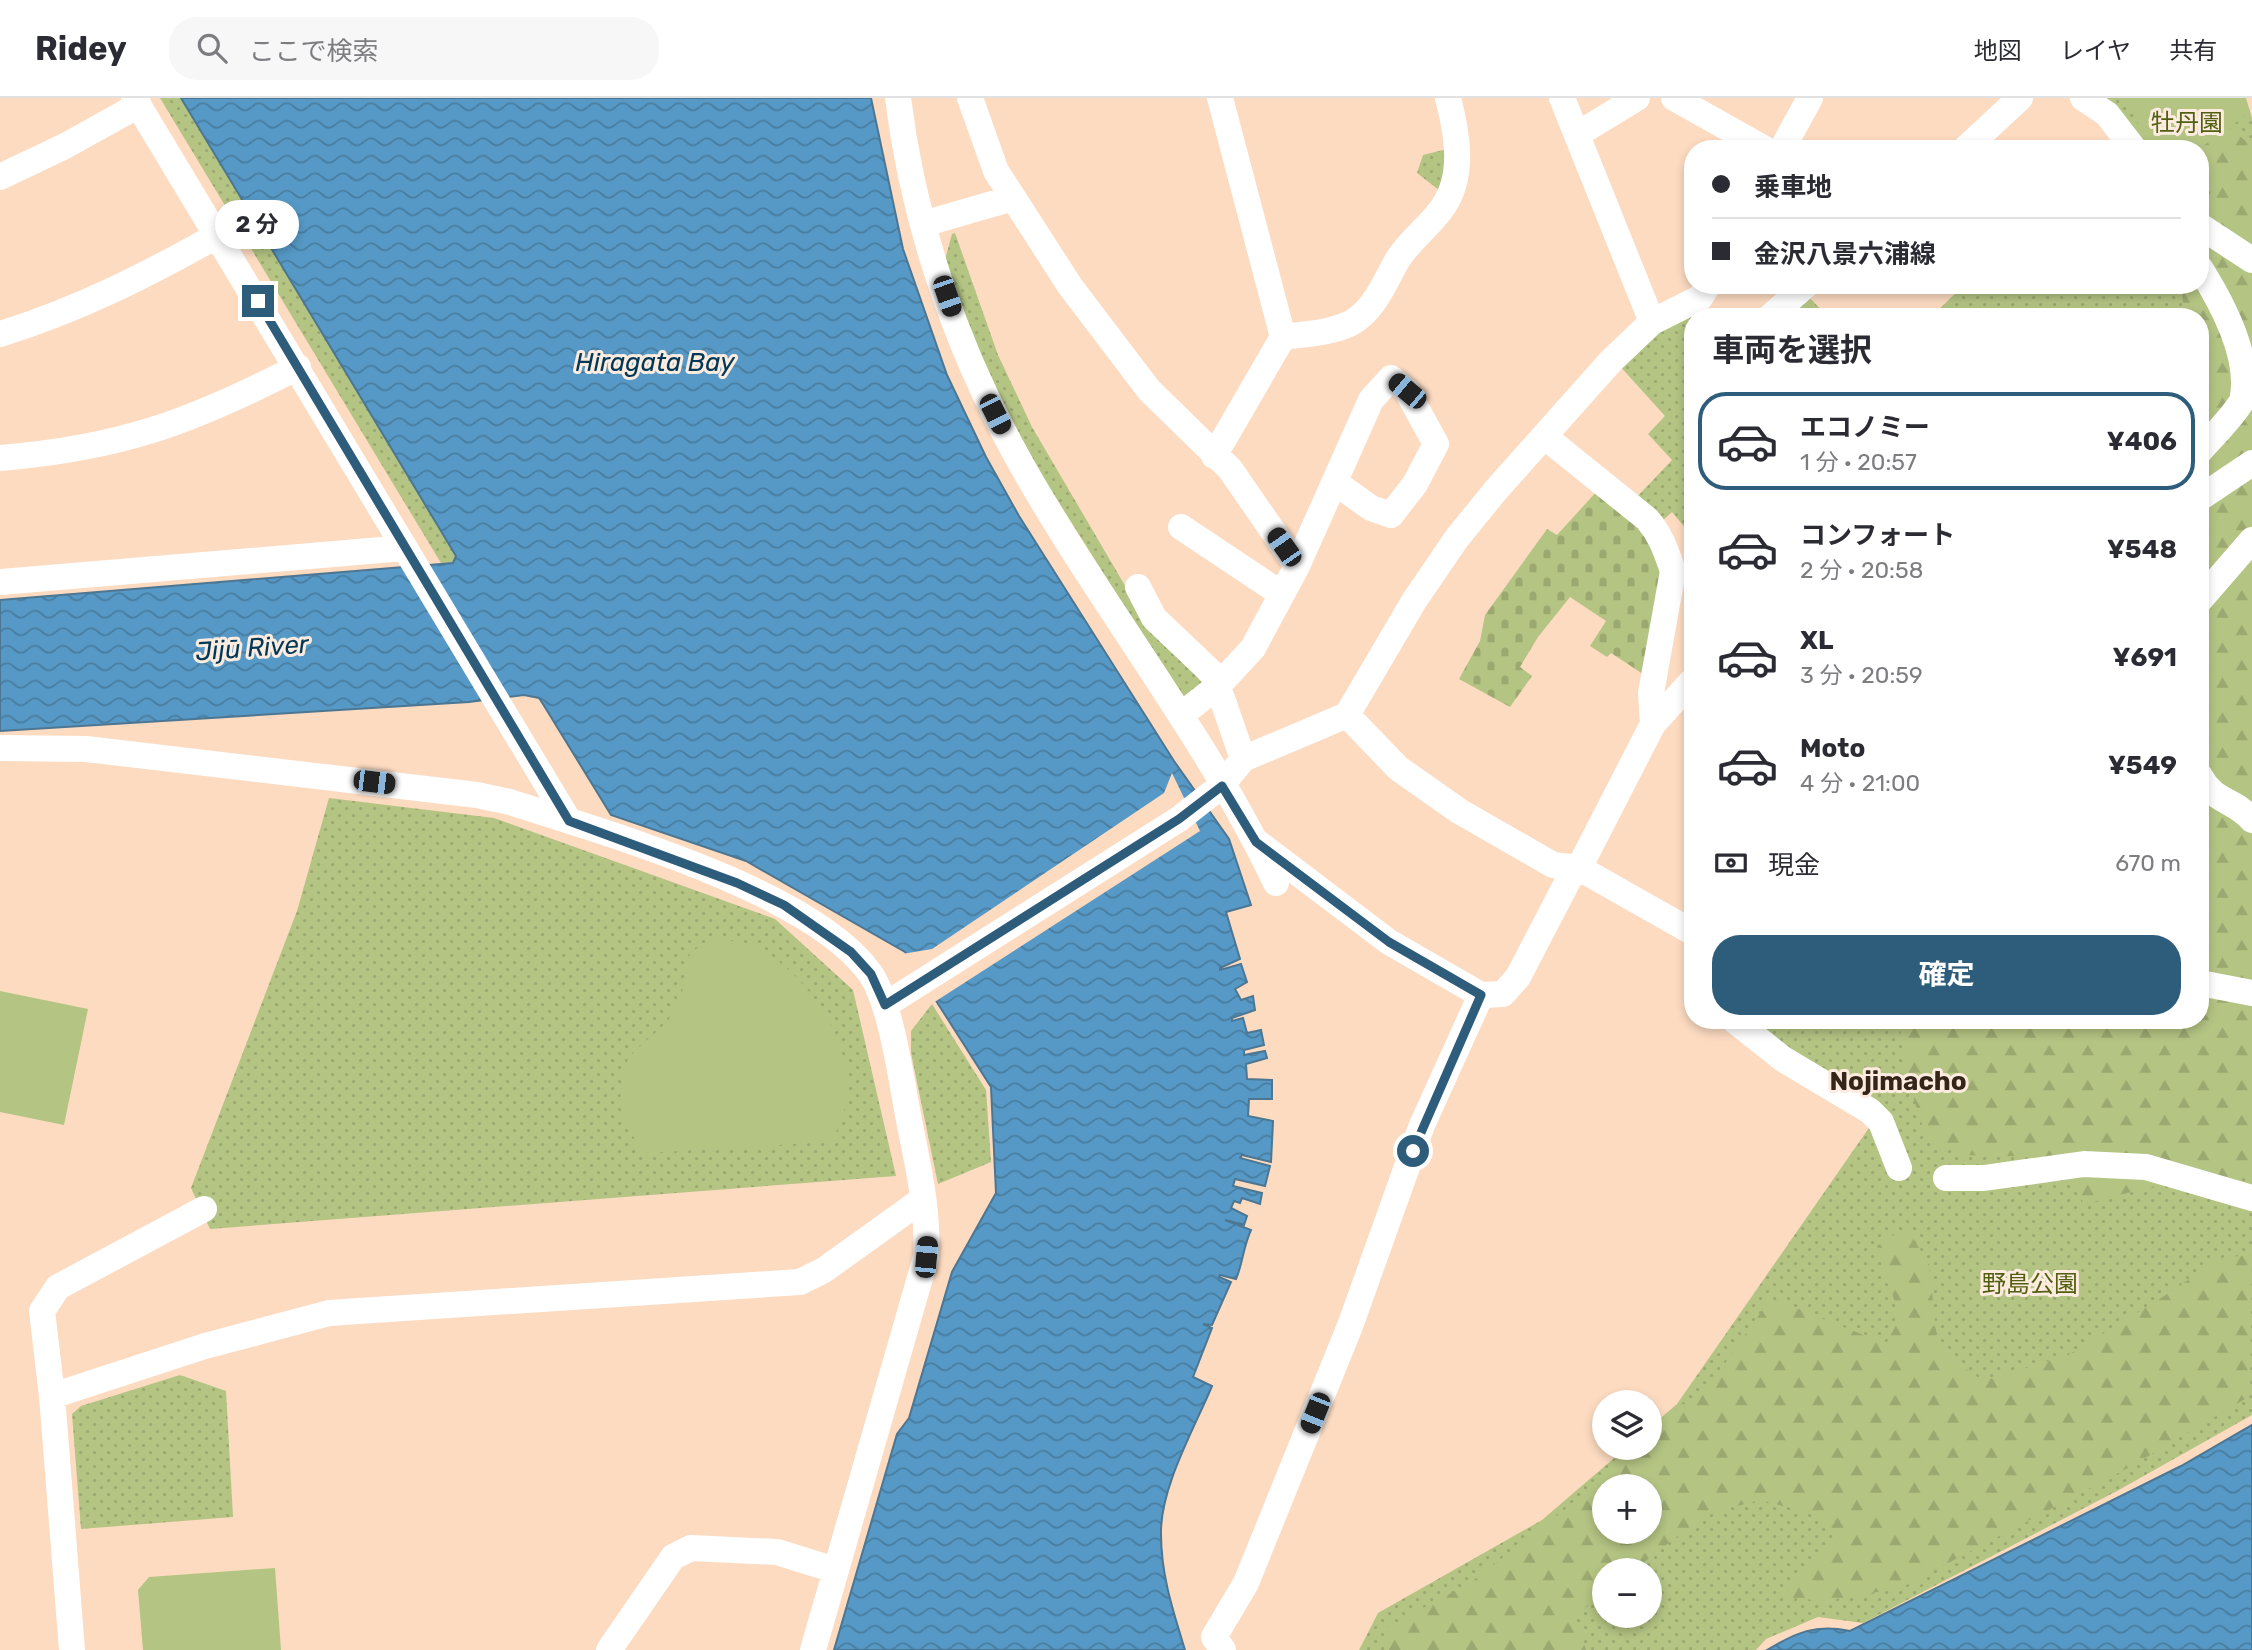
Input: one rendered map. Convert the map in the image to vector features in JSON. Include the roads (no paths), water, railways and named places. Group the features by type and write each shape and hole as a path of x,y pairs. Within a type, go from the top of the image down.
{"street":[{"path":"898,98 905,153 923,224 963,344 1016,454 1181,715 1256,842 1276,883"},
{"path":"970,98 996,171 1117,351 1149,390 1230,470 1297,566"},
{"path":"1214,456 1283,337 1220,98"},
{"path":"1283,337 1338,329 1354,321 1380,294 1406,247 1444,206 1453,187 1458,151 1448,98"},
{"path":"1562,98 1652,322"},
{"path":"1578,134 1637,98"},
{"path":"1674,98 1749,140"},
{"path":"1787,140 1810,98"},
{"path":"1975,140 2020,98"},
{"path":"2083,98 2107,114 2127,140"},
{"path":"0,177 65,146 136,102 569,821"},
{"path":"923,224 1013,198"},
{"path":"2209,232 2252,260"},
{"path":"0,334 63,313 142,279 218,235"},
{"path":"2209,283 2238,331 2250,378 2242,401 2209,440"},
{"path":"1780,308 1796,294"},
{"path":"1688,308 1708,300"},
{"path":"885,1005 1179,819 1222,786 1243,759 1347,715 1413,601 1457,538 1611,361 1652,322 1684,309"},
{"path":"0,458 60,453 158,431 224,405 298,367"},
{"path":"1181,715 1218,686 1253,648 1280,593 1297,566 1371,400 1391,378 1407,391 1436,444 1415,484 1391,515 1371,508 1336,483"},
{"path":"1544,436 1647,519 1659,533 1672,571 1651,693 1654,724"},
{"path":"2209,492 2252,463"},
{"path":"1181,527 1280,593"},
{"path":"2209,590 2252,540"},
{"path":"0,582 409,556"},
{"path":"1138,587 1154,618 1214,675 1243,759"},
{"path":"1256,842 1389,942 1481,995 1503,994 1518,977 1654,724 1684,690"},
{"path":"1347,715 1398,768 1459,811 1553,865 1575,868 1684,928"},
{"path":"0,748 86,749 464,793 510,802 737,883 784,905 851,952 871,974 885,1005 923,1199 927,1235 926,1257 813,1650"},
{"path":"2209,791 2224,803 2246,812 2252,820"},
{"path":"2209,985 2252,993"},
{"path":"1223,1650 1214,1637 1246,1583 1350,1326 1422,1125 1481,995"},
{"path":"1745,1029 1783,1059 1870,1111 1881,1122 1899,1168"},
{"path":"1946,1178 1984,1178 2084,1164 2146,1167 2252,1198"},
{"path":"52,1396 205,1346 329,1313 800,1282 824,1270 923,1199"},
{"path":"72,1650 52,1396 42,1311 58,1287 204,1209"},
{"path":"609,1650 673,1557 691,1548 777,1552 835,1570"}],"water":[{"path":"181,98 871,98 903,249 947,375 986,457 1019,516 1174,761 1229,839 1251,905 1226,912 1240,959 1220,970 1241,964 1247,982 1235,989 1241,1000 1253,996 1255,1010 1232,1018 1232,1021 1243,1018 1247,1033 1261,1030 1264,1045 1244,1050 1244,1055 1265,1051 1267,1058 1246,1064 1247,1079 1272,1080 1272,1099 1249,1099 1248,1116 1273,1121 1271,1162 1242,1155 1240,1158 1270,1166 1265,1186 1235,1179 1233,1186 1262,1193 1260,1204 1242,1198 1240,1203 1234,1201 1231,1208 1247,1216 1244,1225 1225,1220 1251,1230 1236,1279 1220,1275 1219,1277 1231,1282 1212,1325 1203,1324 1212,1328 1193,1377 1212,1386 1179,1459 1162,1516 1165,1578 1185,1650 834,1650 897,1434 909,1418 952,1272 996,1193 991,1087 905,952 746,861 611,815 539,698 524,695 469,702 0,731 0,600 453,563 456,556"},
{"path":"2252,1425 2252,1650 1767,1650 1807,1631 1826,1628 1850,1631 2181,1466"}],"district":[{"name":"Nojimacho","path":"1898,1081"}],"park label":[{"name":"牡丹園","path":"2187,123"},
{"name":"野島公園","path":"2030,1284"}],"water label":[{"name":"Hiragata Bay","path":"655,362"},
{"name":"Jijū River","path":"252,648"}]}
